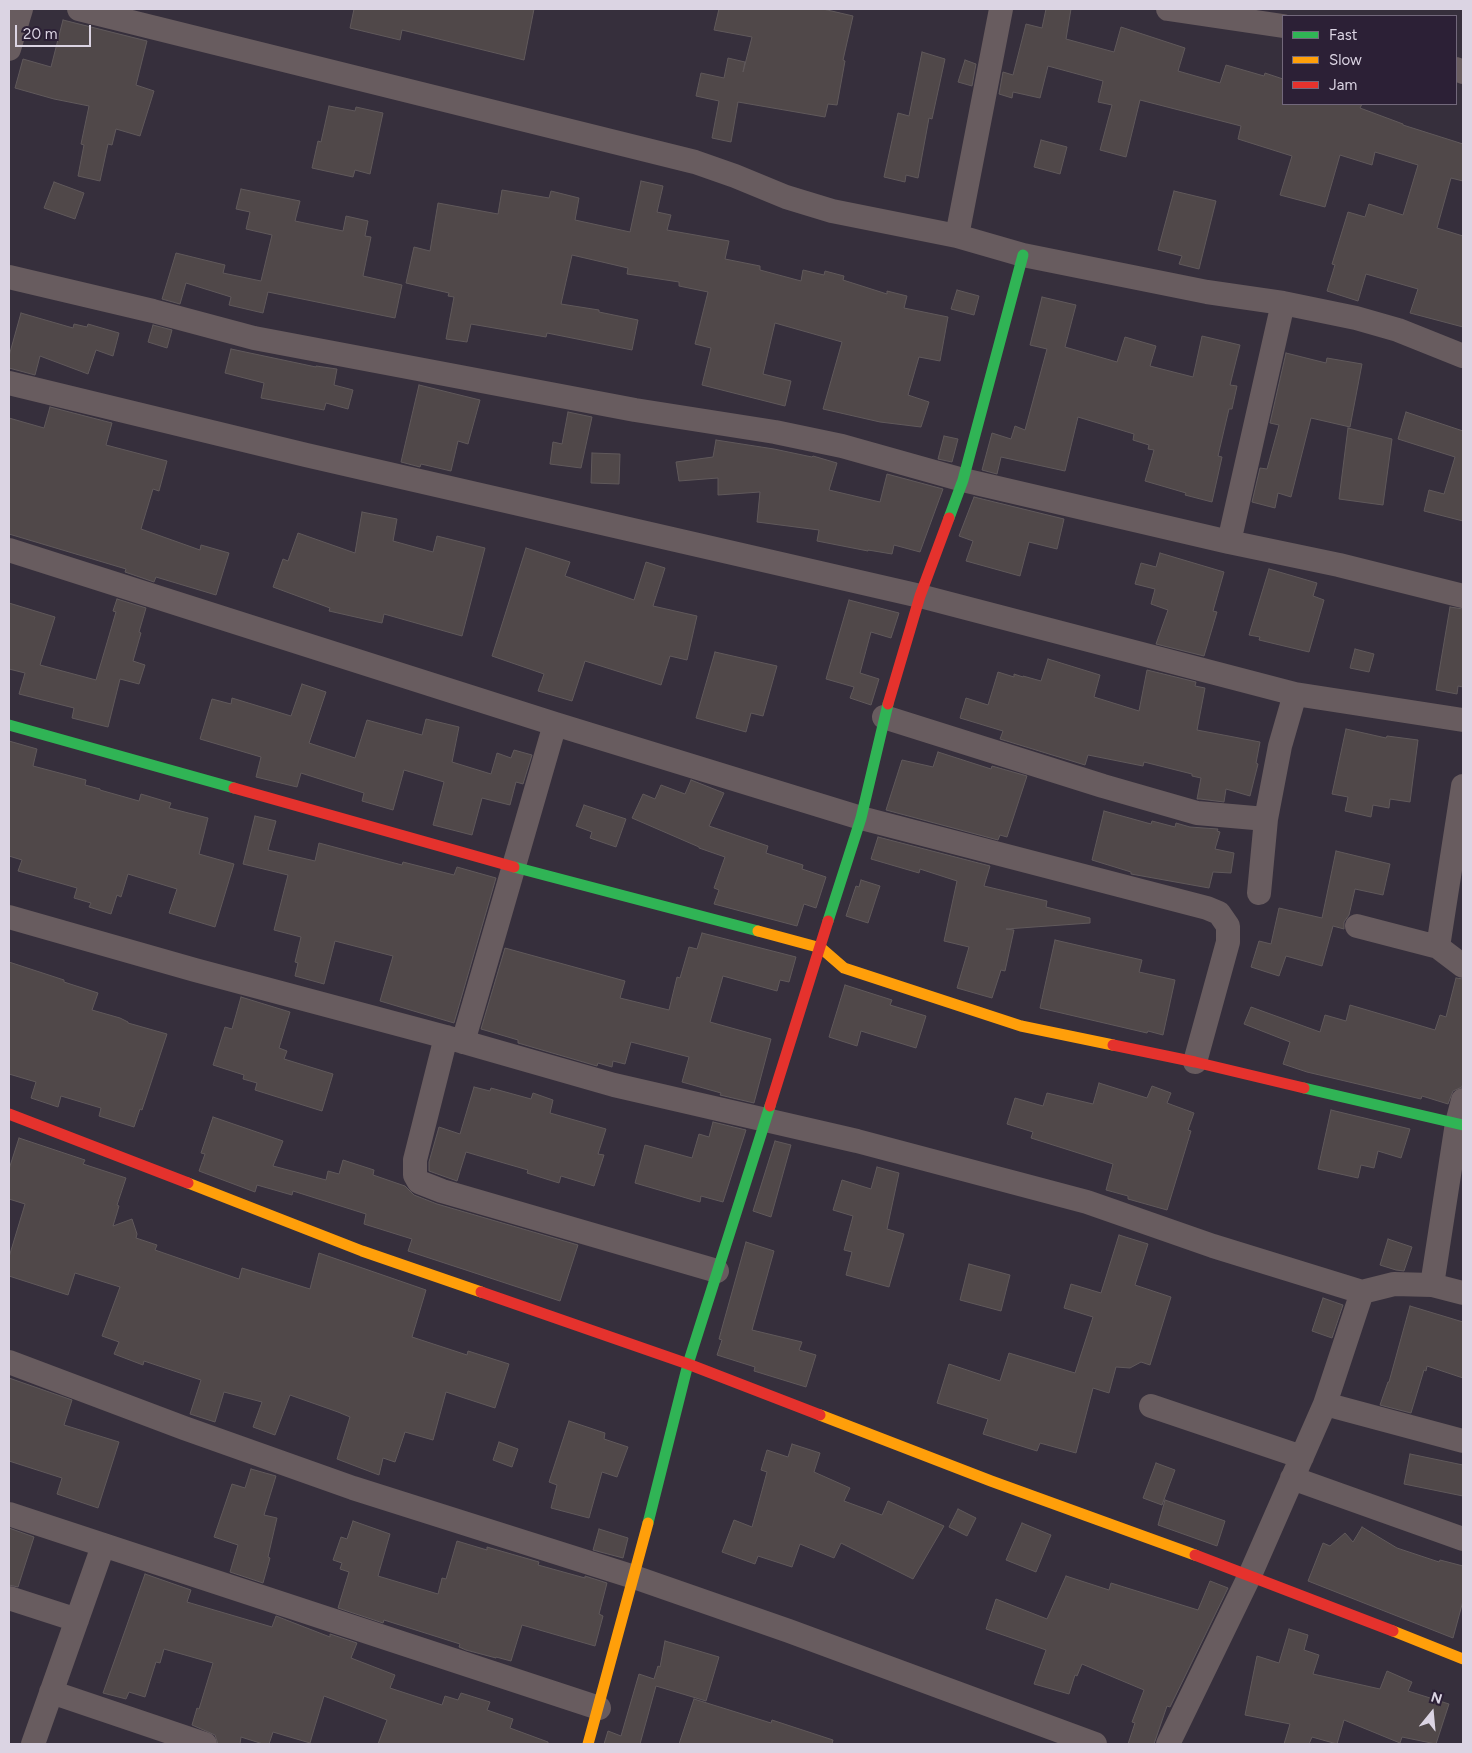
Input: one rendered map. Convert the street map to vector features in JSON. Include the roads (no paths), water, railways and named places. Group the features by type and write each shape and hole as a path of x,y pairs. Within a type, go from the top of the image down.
{"street":[{"path":"9,49 21,9"},
{"path":"79,9 695,162 786,197 832,211 957,236 1023,255 1207,292 1283,303 1356,318 1398,330 1463,356"},
{"path":"957,236 1000,9"},
{"path":"1168,9 1282,26"},
{"path":"588,1744 634,1577 688,1364 861,818 884,717 920,596 962,480 1023,255"},
{"path":"9,277 153,311 254,338 635,410 775,432 842,446 962,480 1463,596"},
{"path":"1229,542 1283,303"},
{"path":"9,383 306,455 920,596 1295,694 1463,720"},
{"path":"9,550 555,724 861,818 1207,908 1219,913 1228,926 1228,942 1195,1062"},
{"path":"1259,893 1266,819 1280,746 1295,694"},
{"path":"884,717 1103,786 1198,813 1266,819"},
{"path":"555,724 514,867 415,1160 415,1175 419,1182 442,1191 717,1271"},
{"path":"9,725 514,867 821,948 844,968 1021,1026 1195,1062 1460,1124"},
{"path":"1438,947 1463,786"},
{"path":"9,917 194,970 614,1085 857,1140 1086,1202 1213,1246 1362,1292 1394,1284 1432,1285 1463,1293"},
{"path":"1357,926 1438,947 1463,966"},
{"path":"1432,1285 1463,1100"},
{"path":"9,1114 362,1251 688,1364 991,1481 1250,1575 1463,1659"},
{"path":"1168,1744 1250,1575 1325,1404 1362,1292"},
{"path":"9,1362 353,1488 634,1577 789,1631 1095,1744"},
{"path":"1325,1404 1463,1441"},
{"path":"1151,1406 1463,1539"},
{"path":"9,1514 599,1708"},
{"path":"33,1744 104,1546"},
{"path":"9,1598 78,1620"},
{"path":"51,1692 206,1744"}]}
